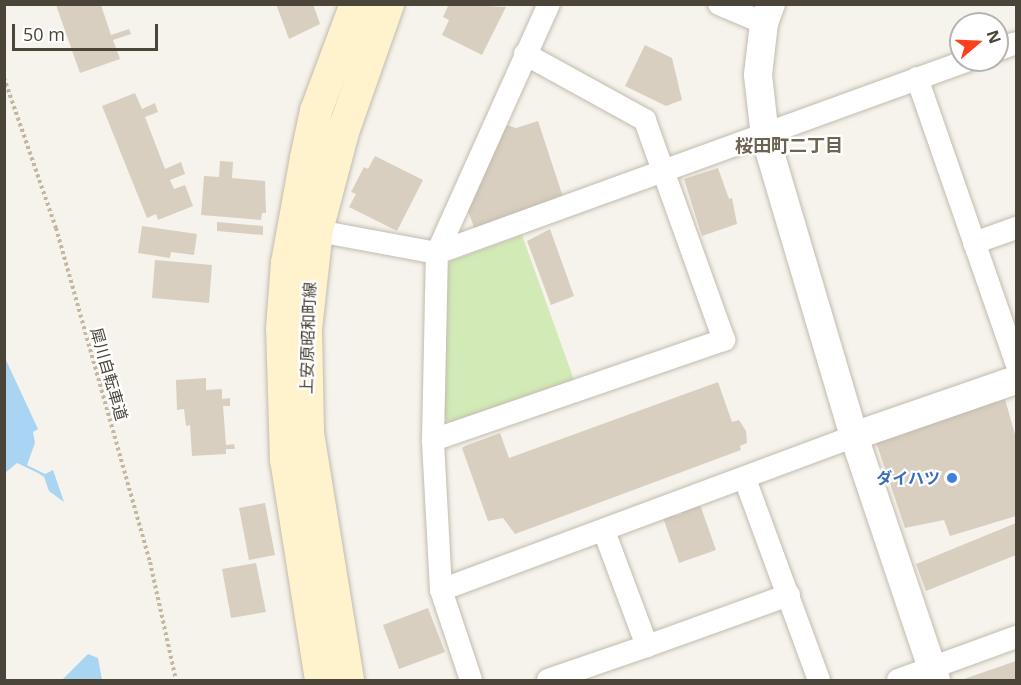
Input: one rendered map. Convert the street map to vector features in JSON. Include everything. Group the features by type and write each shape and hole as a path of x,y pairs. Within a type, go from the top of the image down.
{"main road":[{"name":"上安原昭和町線","path":"348,681 308,433 305,228 316,111 371,8"},
{"name":"上安原昭和町線","path":"305,228 282,329 282,394 294,519 321,681"}],"street":[{"path":"471,681 441,590 433,440 437,253 549,4"},
{"path":"719,4 767,14 758,75 765,136 854,436 934,674"},
{"path":"433,440 724,340 645,120 525,54"},
{"path":"305,228 437,253 765,136 949,67"},
{"path":"917,78 1017,362"},
{"path":"974,243 1017,228"},
{"path":"441,590 745,479 854,436 1017,380"},
{"path":"745,479 819,681"},
{"path":"604,531 646,646"},
{"path":"548,681 789,594"},
{"path":"898,681 934,674 1017,637"}],"path":[{"name":"犀川自転車道","path":"4,78 56,228 150,562 176,681"}],"green space":[{"path":"522,235 574,380 451,423 443,417 445,269 451,261"}],"water":[{"path":"5,358 38,429 33,432 35,443 27,465 45,474 53,470 64,502 49,491 44,477 38,473 17,463 5,473"},
{"path":"88,654 98,658 102,680 62,680"}],"building":[{"path":"276,4 313,4 320,24 289,39"},
{"path":"449,4 506,7 482,55 442,35 449,20 443,17"},
{"path":"56,5 101,5 111,35 129,29 131,34 113,40 120,59 80,73"},
{"path":"645,45 672,58 682,100 666,106 625,86"},
{"path":"135,93 142,109 155,103 158,112 145,117 165,169 181,162 185,174 170,180 174,189 185,185 193,206 158,220 156,214 147,218 102,106"},
{"path":"538,121 563,197 475,230 468,211 506,125 516,128"},
{"path":"375,156 423,180 397,231 349,207 356,194 351,192 364,167 368,169"},
{"path":"220,161 233,162 232,178 265,181 266,213 262,213 261,220 201,215 204,176 219,177"},
{"path":"718,168 729,199 732,198 737,224 702,236 684,179"},
{"path":"217,222 263,226 263,235 217,231"},
{"path":"142,226 197,234 194,255 171,252 170,258 138,253"},
{"path":"550,229 574,296 551,305 527,241"},
{"path":"155,260 212,265 209,303 152,298"},
{"path":"206,378 206,390 222,389 222,399 230,398 230,406 223,406 226,445 234,444 235,449 226,449 226,454 192,456 190,425 186,426 184,409 177,410 176,380"},
{"path":"718,382 732,422 739,420 746,431 747,443 740,446 741,450 515,534 503,518 488,521 462,448 465,446 500,433 509,458"},
{"name":"ダイハツ","path":"1005,399 1016,438 1016,516 950,536 944,520 905,528 875,439"},
{"path":"698,499 716,550 679,563 661,512 672,508 675,516 682,514 679,505"},
{"path":"265,503 275,555 249,560 239,508"},
{"path":"1016,523 1016,555 926,591 916,564"},
{"path":"256,563 266,612 231,618 222,569"},
{"path":"428,608 445,652 399,669 383,625"},
{"path":"1016,661 1016,680 961,680"}],"place":[{"name":"ダイハツ","path":"952,478"}],"district":[{"name":"桜田町二丁目","path":"789,145"}]}
